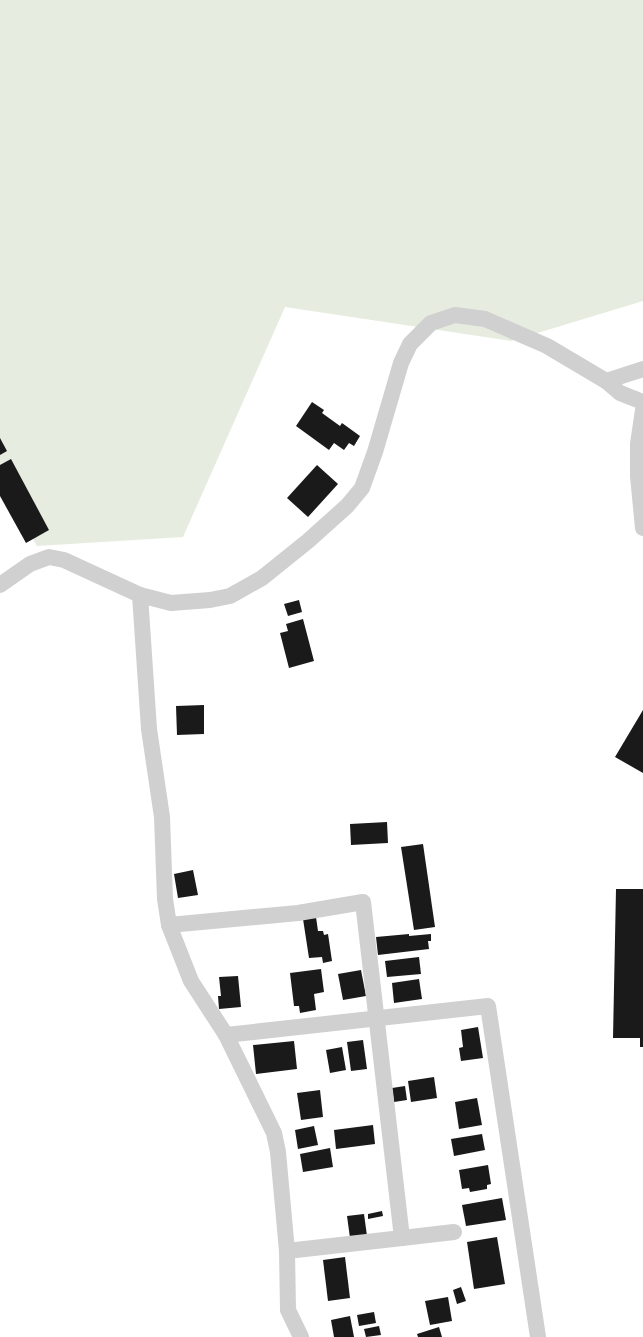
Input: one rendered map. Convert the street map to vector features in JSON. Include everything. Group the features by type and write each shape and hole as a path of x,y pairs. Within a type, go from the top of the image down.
{"street":[{"path":"0,584 30,564 49,558 64,560 140,595 171,603 230,596 262,578 308,541 347,506 362,488 375,452 401,363 410,344 431,324 455,315 485,319 547,346 606,380 620,393 643,402"},
{"path":"606,380 643,369"},
{"path":"643,410 638,444 638,476 643,528"},
{"path":"140,595 149,729 162,817 165,899 169,925 191,981 226,1035 274,1133 278,1152 287,1251 288,1310 301,1337"},
{"path":"169,925 298,913 363,902 402,1238"},
{"path":"226,1035 488,1006 538,1337"},
{"path":"287,1251 454,1232"}],"shaded area":[{"path":"0,0 643,0 643,301 511,341 285,307 183,537 37,546 0,483"}],"building":[{"path":"312,402 324,410 322,413 340,426 342,423 360,436 354,446 349,443 344,450 334,443 329,450 296,426"},
{"path":"0,438 7,451 0,455"},
{"path":"11,459 49,530 26,543 0,496 0,465"},
{"path":"317,465 338,484 308,517 287,498"},
{"path":"299,600 302,612 288,616 284,604"},
{"path":"303,619 314,661 289,668 280,633 288,631 286,624"},
{"path":"204,705 204,734 177,735 176,706"},
{"path":"643,710 643,773 615,757"},
{"path":"387,822 388,843 351,845 350,824"},
{"path":"423,844 435,927 414,930 401,847"},
{"path":"193,870 198,895 178,898 174,874"},
{"path":"616,889 643,889 643,1047 640,1047 640,1038 613,1038"},
{"path":"316,917 318,931 323,931 324,935 328,934 332,961 323,963 322,957 309,958 303,919"},
{"path":"409,934 409,936 431,934 431,941 428,941 429,949 378,955 376,937"},
{"path":"419,957 421,974 387,977 385,961"},
{"path":"321,969 324,992 314,994 316,1010 300,1013 299,1006 294,1006 290,973"},
{"path":"361,970 366,996 343,1000 338,974"},
{"path":"238,976 241,1007 219,1009 218,996 221,996 219,977"},
{"path":"419,979 422,999 394,1003 392,983"},
{"path":"478,1027 483,1058 461,1061 459,1048 463,1047 461,1030"},
{"path":"363,1040 367,1069 351,1071 347,1042"},
{"path":"294,1041 297,1069 256,1074 253,1045"},
{"path":"342,1047 346,1070 330,1073 326,1050"},
{"path":"434,1077 437,1098 411,1102 408,1081"},
{"path":"405,1086 407,1100 394,1102 392,1088"},
{"path":"320,1090 323,1117 301,1120 297,1093"},
{"path":"477,1098 482,1125 459,1129 455,1102"},
{"path":"373,1125 375,1144 336,1149 334,1130"},
{"path":"314,1126 318,1145 298,1149 295,1130"},
{"path":"482,1134 485,1150 454,1156 451,1139"},
{"path":"330,1148 333,1167 303,1172 300,1154"},
{"path":"488,1165 491,1184 487,1185 487,1189 470,1192 469,1188 462,1189 459,1170"},
{"path":"502,1198 506,1220 466,1226 462,1205"},
{"path":"382,1211 383,1216 368,1219 368,1214"},
{"path":"364,1214 367,1236 350,1238 347,1216"},
{"path":"497,1237 505,1284 474,1289 467,1242"},
{"path":"345,1257 350,1298 328,1301 323,1260"},
{"path":"461,1287 466,1301 457,1304 453,1290"},
{"path":"448,1297 452,1321 430,1325 425,1301"},
{"path":"374,1312 376,1323 359,1326 357,1315"},
{"path":"350,1316 354,1337 334,1337 331,1320"},
{"path":"379,1326 381,1335 366,1337 364,1329"},
{"path":"439,1327 442,1337 418,1337 417,1334"}]}
